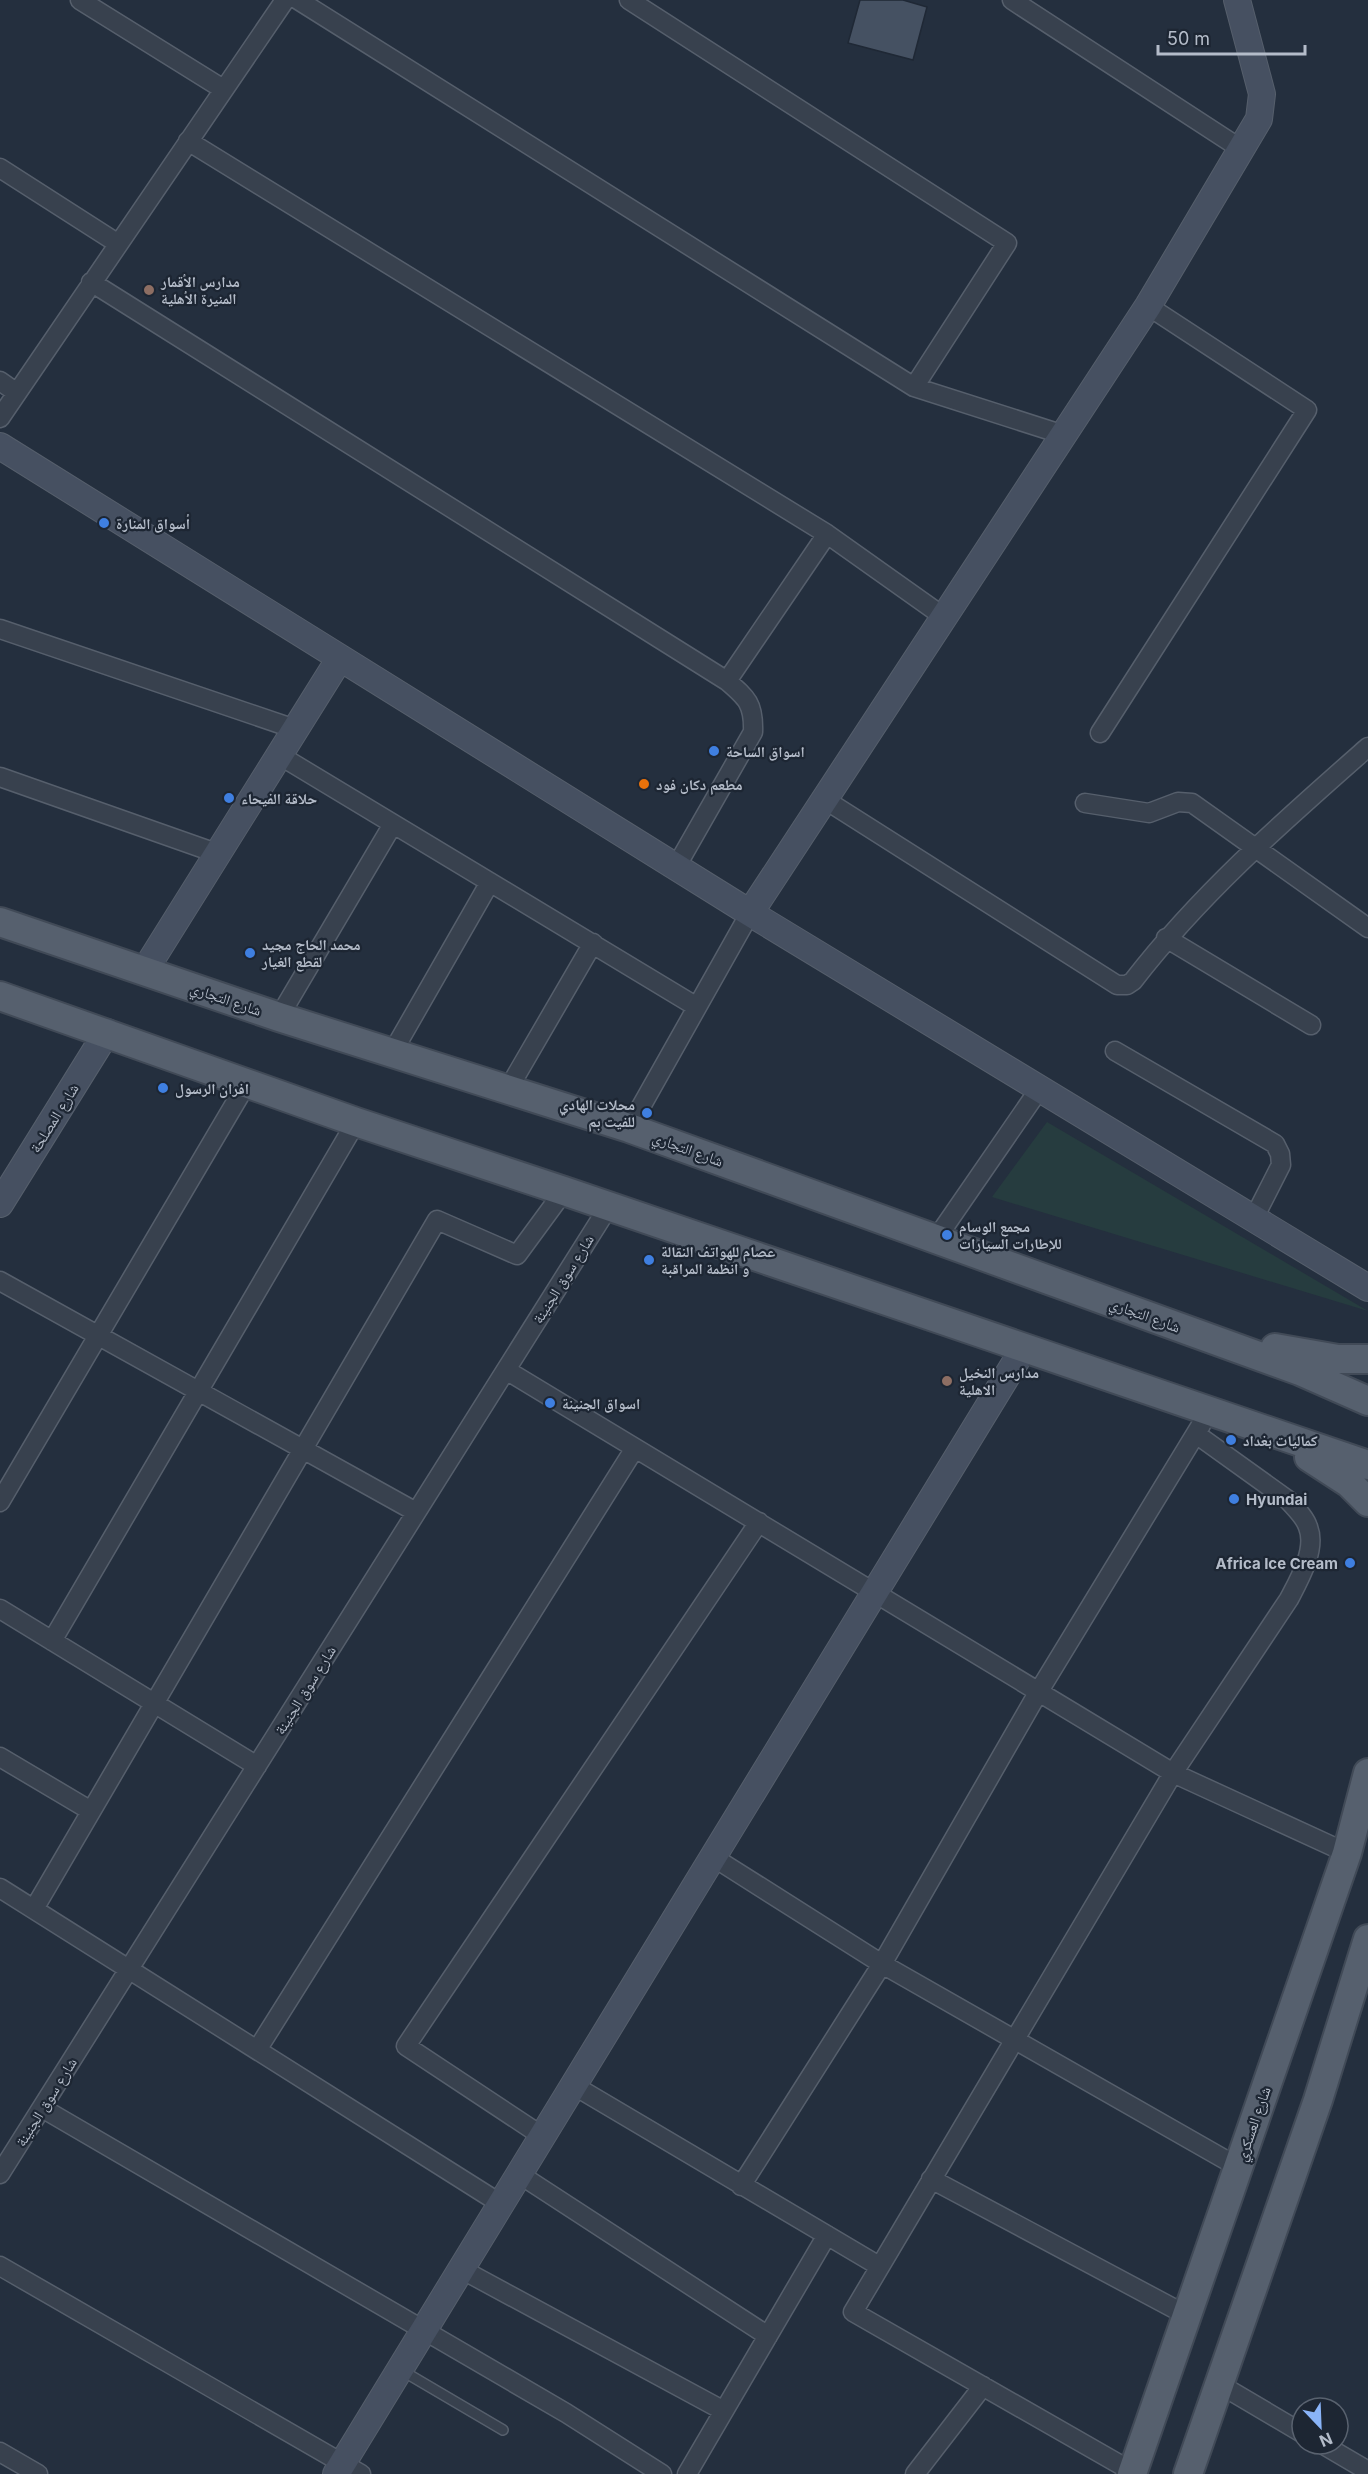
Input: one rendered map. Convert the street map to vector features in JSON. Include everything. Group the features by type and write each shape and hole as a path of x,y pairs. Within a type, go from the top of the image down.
{"main road":[{"name":"شارع التجاري","path":"0,922 279,1017 629,1128 1200,1334 1300,1371 1368,1401"},
{"path":"0,996 356,1122 1024,1348 1202,1422 1263,1431 1368,1465"},
{"path":"1200,1334 1338,1359 1368,1359"},
{"path":"1263,1431 1338,1474 1368,1502"},
{"name":"شارع العسكري","path":"1133,2473 1347,1853 1368,1773"},
{"path":"1188,2474 1362,1976 1368,1939"}],"street":[{"path":"80,0 223,89"},
{"path":"0,418 117,243 285,0"},
{"path":"298,0 914,387 1064,435"},
{"path":"629,0 1007,243 914,387"},
{"path":"1012,0 1241,149"},
{"path":"629,1128 750,913 1148,306 1259,119 1262,94 1237,0"},
{"path":"188,141 828,534 944,617"},
{"path":"0,168 117,243"},
{"path":"91,282 727,681 748,699 754,719 753,732 676,867"},
{"path":"1100,733 1307,410 1148,306"},
{"path":"0,381 17,393"},
{"path":"0,446 750,913 1368,1288"},
{"path":"727,681 828,534"},
{"path":"0,629 295,729"},
{"path":"145,970 216,853 340,658"},
{"path":"824,799 1117,985 1127,985 1133,981 1166,938 1255,846 1368,747"},
{"path":"279,755 697,1007"},
{"path":"0,777 216,853"},
{"path":"1085,803 1149,813 1178,802 1192,803 1368,928"},
{"path":"279,1017 393,824"},
{"path":"392,1053 490,882"},
{"path":"1166,938 1311,1025"},
{"path":"507,1091 593,943"},
{"name":"شارع المصلحة","path":"0,1204 107,1032"},
{"path":"1115,1051 1275,1144 1280,1154 1281,1165 1254,1218"},
{"path":"0,1502 247,1083"},
{"path":"936,1239 1040,1088"},
{"path":"52,1641 356,1122"},
{"path":"34,1909 436,1220 517,1255 564,1191"},
{"name":"شارع سوق الجنينة","path":"0,2174 609,1206"},
{"path":"0,1281 416,1512"},
{"path":"0,2266 347,2470 400,2369 1024,1348"},
{"path":"506,1370 1173,1773 1347,1853"},
{"path":"741,2186 882,1964 1039,1691 1202,1422 1288,1500 1309,1527 1308,1553 1301,1577 1289,1599 1173,1773 853,2312 1133,2473"},
{"path":"257,2050 635,1448"},
{"path":"543,2136 406,2046 759,1522"},
{"path":"0,1609 257,1766"},
{"path":"0,1756 91,1811"},
{"path":"713,1857 882,1964 1238,2167"},
{"path":"0,1888 501,2204"},
{"path":"573,2085 879,2266"},
{"path":"42,2108 566,2413 662,2474"},
{"path":"519,2174 768,2336"},
{"path":"931,2179 1188,2316"},
{"path":"687,2474 827,2235"},
{"path":"461,2269 724,2411"},
{"path":"1219,2384 1290,2426"},
{"path":"915,2474 983,2386"},
{"path":"0,2452 38,2474"},
{"path":"1342,2456 1368,2471"}],"lane":[{"path":"400,2369 503,2430"}],"green space":[{"path":"1047,1122 1368,1311 992,1197"}],"building":[{"path":"860,0 903,0 927,7 913,60 848,43"}],"place":[{"name":"مدارس الأقمار المنيرة الأهلية","path":"149,290"},
{"name":"أسواق المنارة","path":"104,523"},
{"name":"اسواق الساحة","path":"714,751"},
{"name":"مطعم دكان فود","path":"644,784"},
{"name":"حلاقة الفيحاء","path":"229,798"},
{"name":"محمد الحاج مجيد لقطع الغيار","path":"250,953"},
{"name":"افران الرسول","path":"163,1088"},
{"name":"محلات الهادي للفيت بم","path":"647,1113"},
{"name":"مجمع الوسام للإطارات السيارات","path":"947,1235"},
{"name":"عصام للهواتف النقالة و انظمة المراقبة","path":"649,1260"},
{"name":"مدارس النخيل الاهلية","path":"947,1381"},
{"name":"اسواق الجنينة","path":"550,1403"},
{"name":"كماليات بغداد","path":"1231,1440"},
{"name":"Hyundai","path":"1234,1499"},
{"name":"Africa Ice Cream","path":"1350,1563"}]}
